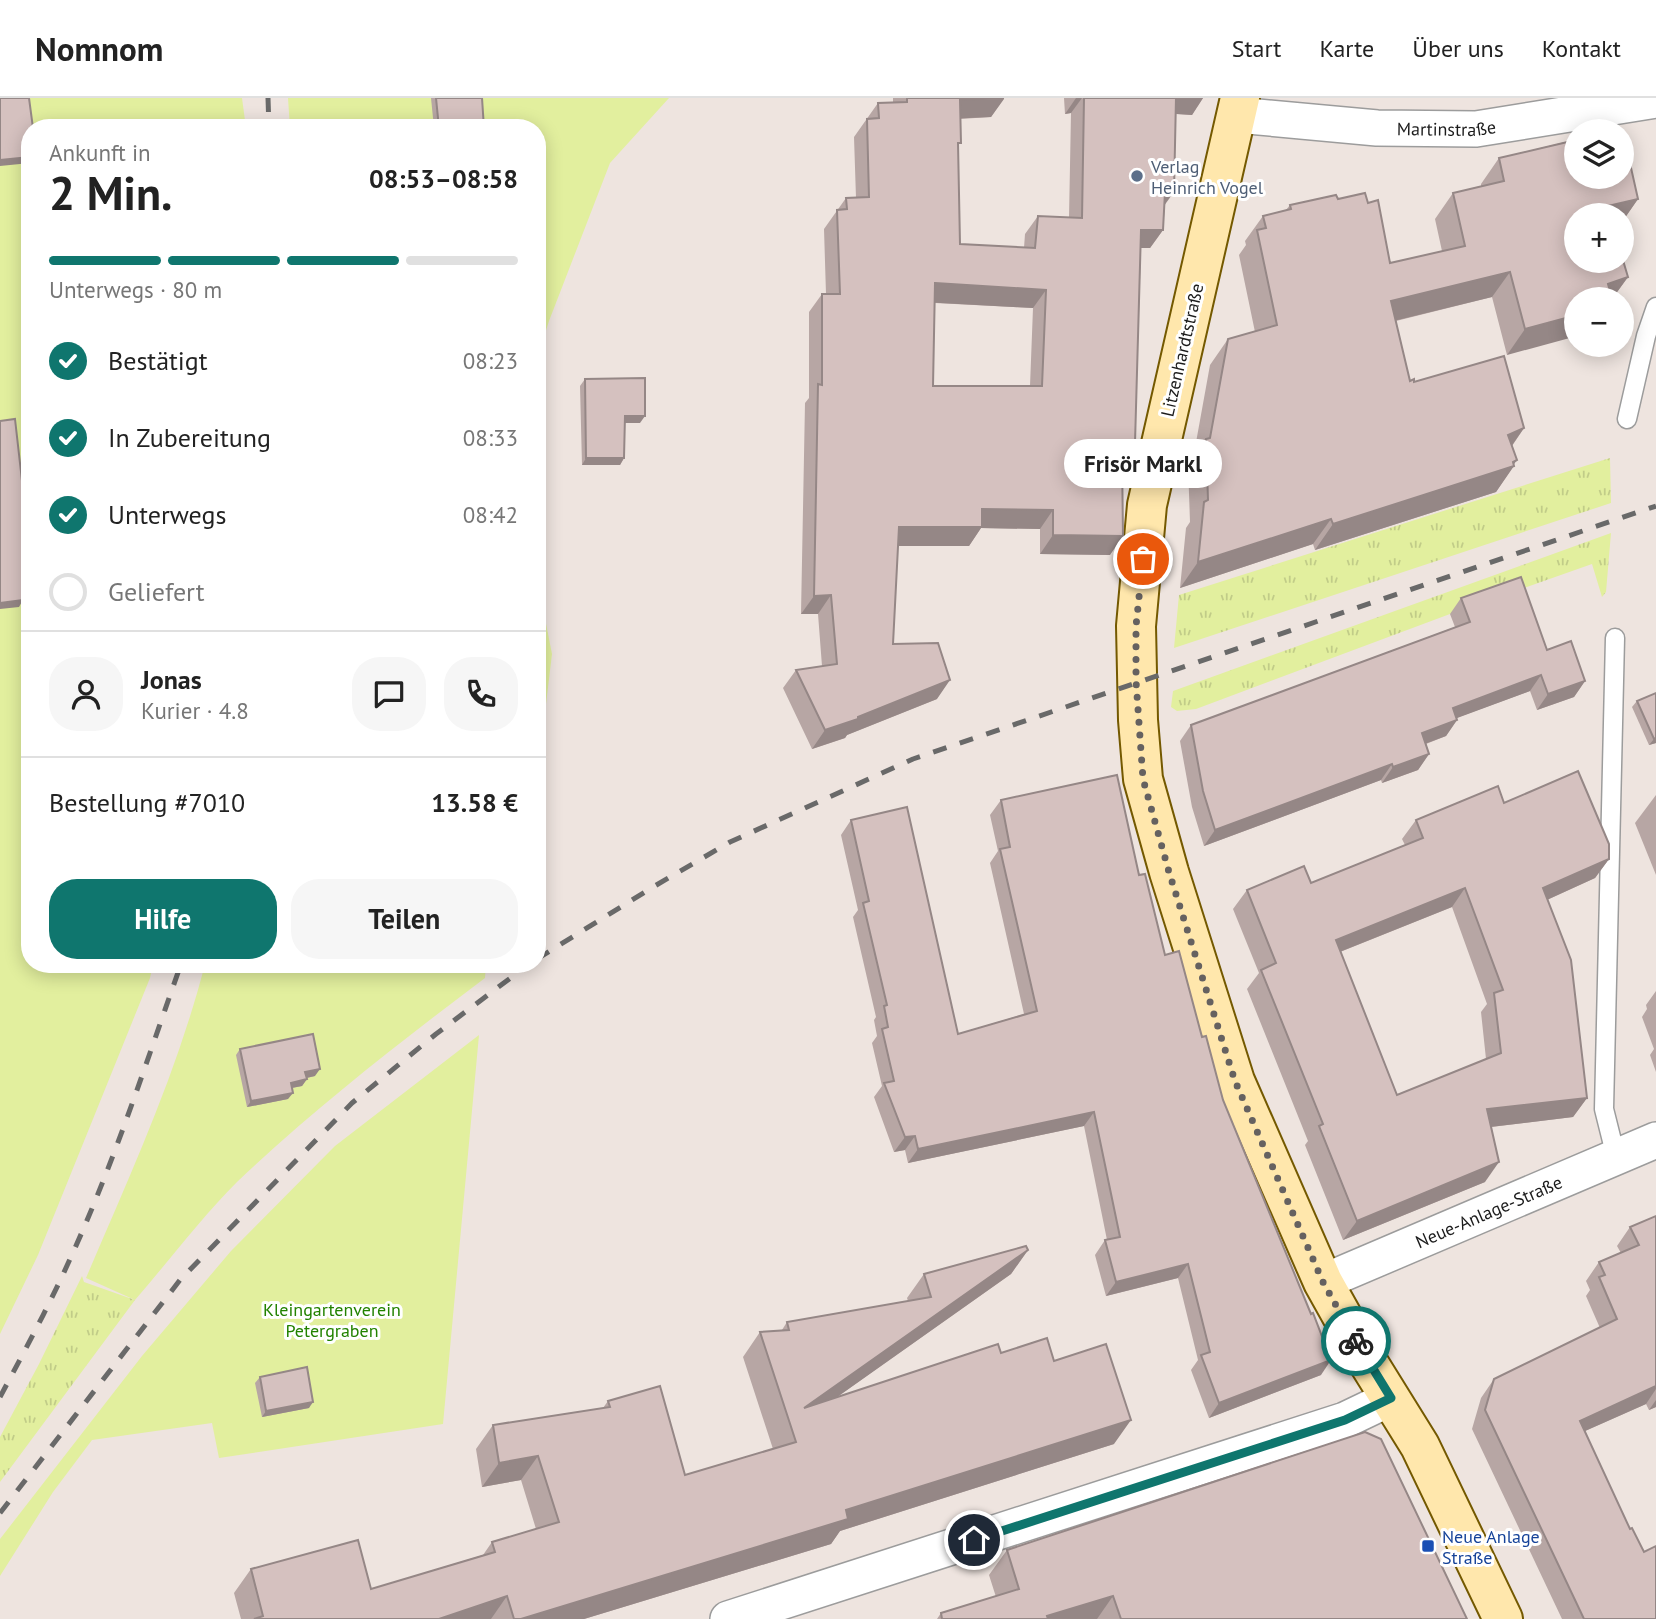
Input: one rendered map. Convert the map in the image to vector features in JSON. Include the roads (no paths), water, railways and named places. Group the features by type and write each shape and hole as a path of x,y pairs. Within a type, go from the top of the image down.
{"street":[{"name":"Martinstraße","path":"1238,106 1377,128 1476,129 1656,100"},
{"name":"Litzenhardtstraße","path":"1238,106 1147,505 1136,626 1138,720 1143,779 1169,872 1235,1081 1323,1282 1420,1446 1503,1619"},
{"name":"Neue-Anlage-Straße","path":"1323,1282 1656,1140"},
{"path":"728,1619 1345,1420 1391,1398"}],"lane":[{"path":"1627,419 1646,337 1656,307"},
{"path":"1615,638 1604,1109 1616,1157"}],"railway":[{"path":"268,98 269,119"},
{"path":"546,953 730,842 913,759 1656,506"},
{"path":"0,1397 54,1294 86,1223 129,1113 178,973"},
{"path":"0,1513 180,1280 352,1103 436,1034 517,973"}],"place":[{"name":"Verlag Heinrich Vogel","path":"1137,176"},
{"name":"Frisör Markl","path":"1143,559"},
{"name":"Neue Anlage Straße","path":"1428,1546"}],"park label":[{"name":"Kleingartenverein Petergraben","path":"332,1319"}]}
